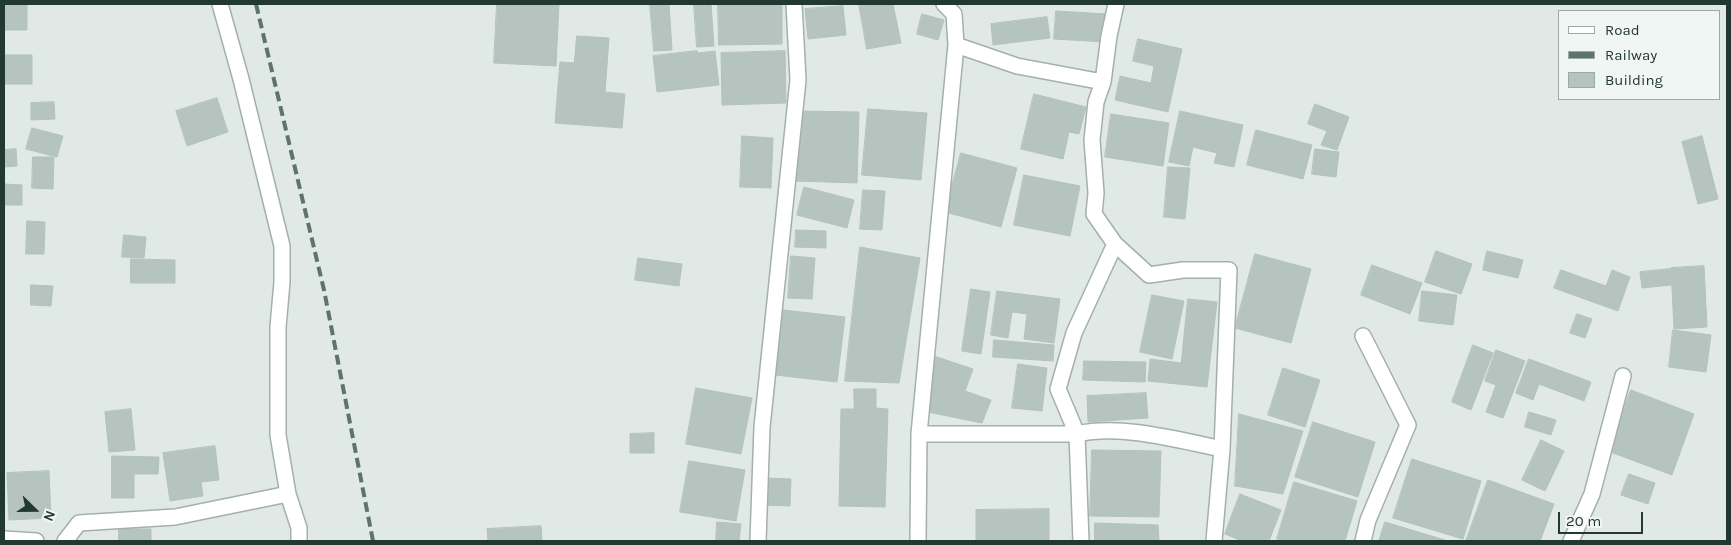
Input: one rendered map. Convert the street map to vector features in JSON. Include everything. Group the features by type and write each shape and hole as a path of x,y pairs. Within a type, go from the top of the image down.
{"street":[{"path":"220,4 241,79 282,246 282,282 278,327 278,435 288,494 299,528 299,541"},
{"path":"758,541 762,427 798,80 796,4"},
{"path":"918,541 919,434 956,45 954,14 944,4"},
{"path":"1116,4 1109,36 1103,82 1096,102 1092,140 1096,193 1094,214 1115,244 1149,275 1184,270 1229,270 1222,449 1214,541"},
{"path":"956,45 1017,66 1103,82"},
{"path":"1081,541 1077,434 1058,389 1074,333 1115,244"},
{"path":"1363,336 1408,425 1368,520 1363,541"},
{"path":"1571,541 1592,494 1623,376"},
{"path":"919,434 1140,433 1222,449"},
{"path":"65,541 79,523 175,517 288,494"},
{"path":"4,539 36,541"}],"building":[{"path":"4,4 27,4 27,30 4,30"},
{"path":"497,4 559,4 556,66 494,63"},
{"path":"650,4 669,4 672,50 654,51"},
{"path":"694,4 711,4 714,46 697,47"},
{"path":"718,4 782,4 782,44 719,45"},
{"path":"859,4 893,4 901,43 867,49"},
{"path":"843,6 846,35 808,39 805,9"},
{"path":"1056,11 1107,14 1105,42 1054,39"},
{"path":"922,14 944,20 938,40 917,34"},
{"path":"1047,17 1050,38 993,45 991,24"},
{"path":"577,36 609,38 605,92 625,94 622,128 555,123 560,62 574,63"},
{"path":"1138,39 1182,49 1168,112 1115,100 1120,76 1151,83 1154,66 1133,61"},
{"path":"697,51 698,53 715,51 719,85 657,92 653,56"},
{"path":"785,51 786,103 722,105 721,53"},
{"path":"4,55 32,55 32,84 4,84"},
{"path":"1034,94 1086,107 1079,134 1069,132 1063,159 1021,149"},
{"path":"217,98 228,132 187,146 176,111"},
{"path":"54,102 55,119 31,120 31,103"},
{"path":"1315,104 1349,117 1337,150 1321,145 1327,131 1308,124"},
{"path":"868,109 927,113 921,180 862,175"},
{"path":"799,111 859,112 857,183 796,181"},
{"path":"1180,111 1243,125 1234,167 1214,163 1217,153 1193,147 1189,166 1169,162"},
{"path":"1111,114 1169,123 1163,166 1105,157"},
{"path":"32,128 63,136 57,157 26,149"},
{"path":"1256,130 1312,145 1303,179 1247,165"},
{"path":"742,136 773,138 771,188 740,187"},
{"path":"1702,136 1718,199 1698,204 1682,142"},
{"path":"16,149 17,166 4,167 4,150"},
{"path":"1315,149 1339,152 1336,177 1312,174"},
{"path":"961,153 1017,168 1001,227 945,212"},
{"path":"33,157 54,157 53,189 32,188"},
{"path":"1168,167 1190,168 1185,219 1164,217"},
{"path":"1024,175 1080,186 1070,236 1014,225"},
{"path":"4,184 22,185 22,205 4,205"},
{"path":"804,187 854,200 847,228 797,215"},
{"path":"863,190 885,191 882,230 860,229"},
{"path":"27,221 45,222 44,254 26,254"},
{"path":"796,230 826,231 826,248 795,247"},
{"path":"124,235 146,237 144,258 122,257"},
{"path":"860,247 920,258 899,383 845,381"},
{"path":"1436,251 1472,264 1461,294 1425,282"},
{"path":"1487,251 1523,260 1518,278 1483,270"},
{"path":"1255,254 1311,269 1291,343 1235,328"},
{"path":"791,256 815,258 812,299 788,298"},
{"path":"638,258 682,264 679,286 635,280"},
{"path":"131,259 175,260 175,283 131,283"},
{"path":"1372,265 1422,283 1410,314 1361,295"},
{"path":"1704,266 1707,327 1674,329 1671,268"},
{"path":"1670,269 1671,285 1642,288 1640,272"},
{"path":"1561,270 1606,286 1612,270 1630,277 1618,311 1554,288"},
{"path":"31,285 53,286 51,306 31,305"},
{"path":"971,289 990,292 981,354 962,351"},
{"path":"997,291 1060,299 1054,343 1024,339 1027,314 1012,312 1008,338 991,335"},
{"path":"1422,291 1457,295 1453,325 1419,321"},
{"path":"1152,295 1184,301 1172,359 1140,352"},
{"path":"1188,299 1217,302 1207,387 1148,381 1150,359 1181,363"},
{"path":"783,310 845,317 837,382 775,375"},
{"path":"1577,314 1592,319 1585,338 1570,333"},
{"path":"1673,330 1711,335 1706,372 1669,367"},
{"path":"994,340 1054,345 1053,361 993,357"},
{"path":"1473,345 1493,353 1471,410 1452,402"},
{"path":"1496,350 1525,361 1503,418 1486,412 1496,385 1485,381"},
{"path":"934,356 973,369 965,391 991,400 982,423 923,411"},
{"path":"1529,359 1591,382 1584,401 1539,384 1533,400 1516,393"},
{"path":"1084,361 1146,362 1145,382 1083,380"},
{"path":"1018,364 1047,368 1042,411 1012,408"},
{"path":"1283,368 1320,380 1305,427 1268,415"},
{"path":"696,388 752,398 741,454 686,444"},
{"path":"854,389 876,389 876,408 888,409 885,507 839,506 841,409 854,409"},
{"path":"1631,390 1694,414 1672,475 1608,451"},
{"path":"1146,393 1148,418 1088,422 1087,396"},
{"path":"131,409 135,450 109,452 105,412"},
{"path":"1529,412 1556,420 1551,435 1525,427"},
{"path":"1239,414 1303,431 1283,494 1235,486"},
{"path":"1313,422 1375,442 1358,497 1295,477"},
{"path":"654,433 654,453 630,453 630,434"},
{"path":"1541,440 1564,451 1545,491 1522,480"},
{"path":"215,446 219,480 201,482 203,496 170,501 163,453"},
{"path":"1092,450 1161,451 1159,517 1090,516"},
{"path":"112,456 159,457 158,474 134,474 134,498 112,498"},
{"path":"1412,459 1481,481 1463,539 1393,518"},
{"path":"689,461 745,470 736,521 680,512"},
{"path":"49,471 51,518 9,520 7,473"},
{"path":"1629,474 1655,483 1648,504 1621,495"},
{"path":"766,478 791,479 790,506 765,505"},
{"path":"1488,480 1554,504 1540,541 1466,541"},
{"path":"1294,482 1357,501 1345,541 1286,541 1277,539"},
{"path":"1240,494 1281,510 1269,541 1242,541 1225,534"},
{"path":"1049,509 1049,541 976,541 976,510"},
{"path":"717,522 741,524 739,541 716,541"},
{"path":"1385,522 1448,541 1379,541"},
{"path":"1095,523 1158,525 1159,541 1095,541"},
{"path":"541,526 542,541 488,541 487,529"},
{"path":"119,529 151,529 151,541 119,541"}],"railway":[{"path":"256,4 324,290 373,541"}]}
